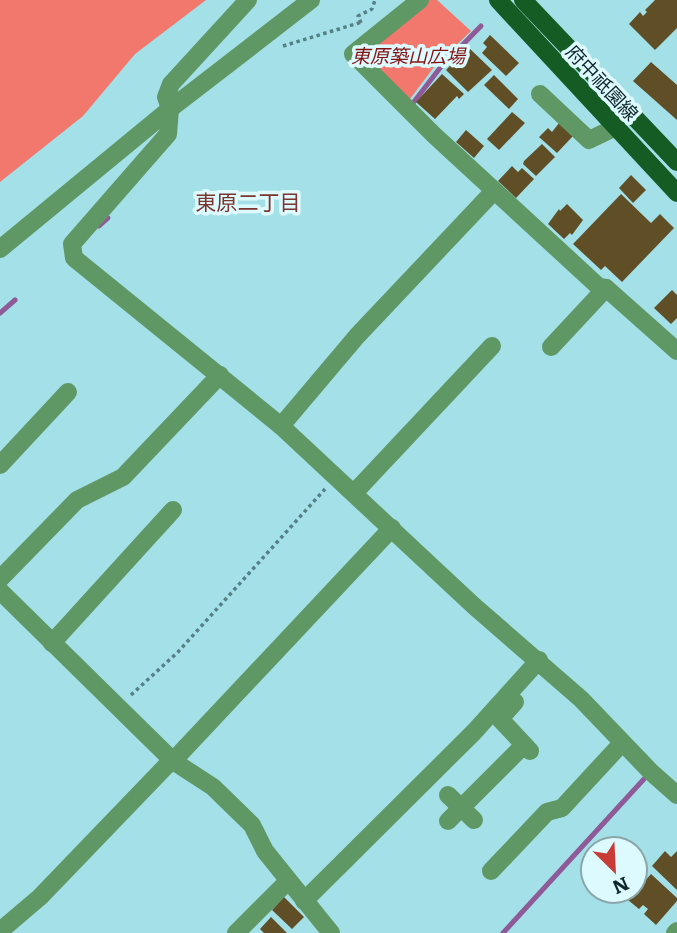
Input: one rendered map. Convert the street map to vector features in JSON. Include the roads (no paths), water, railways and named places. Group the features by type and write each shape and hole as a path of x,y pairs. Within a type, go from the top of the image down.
{"main road":[{"name":"府中祇園線","path":"498,0 677,193"},
{"name":"府中祇園線","path":"523,0 677,162"}],"street":[{"path":"248,0 172,84 166,97 170,109 168,134 72,243 74,258 281,426 474,606 545,665 677,795"},
{"path":"0,248 170,109 311,0"},
{"path":"420,0 353,54 494,191 599,287 606,288 677,351"},
{"path":"540,94 589,140 616,127"},
{"path":"281,426 357,336 494,191"},
{"path":"551,347 606,288"},
{"path":"355,493 492,346"},
{"path":"0,579 77,500 123,477 220,375"},
{"path":"0,465 68,392"},
{"path":"52,643 173,510"},
{"path":"0,931 40,897 173,761 392,528"},
{"path":"0,591 173,761 213,787 252,825 265,851 331,933"},
{"path":"449,821 468,814 527,748 500,719 545,665"},
{"path":"304,901 545,665"},
{"path":"491,871 547,812 562,808 622,743"},
{"path":"448,795 468,814"},
{"path":"236,933 288,881"}],"waterway":[{"path":"413,105 440,68 481,26"},
{"path":"99,226 108,218"},
{"path":"0,313 15,300"},
{"path":"503,933 644,779"}],"district":[{"name":"東原二丁目","path":"248,200"}],"park label":[{"name":"東原築山広場","path":"408,55"}]}
